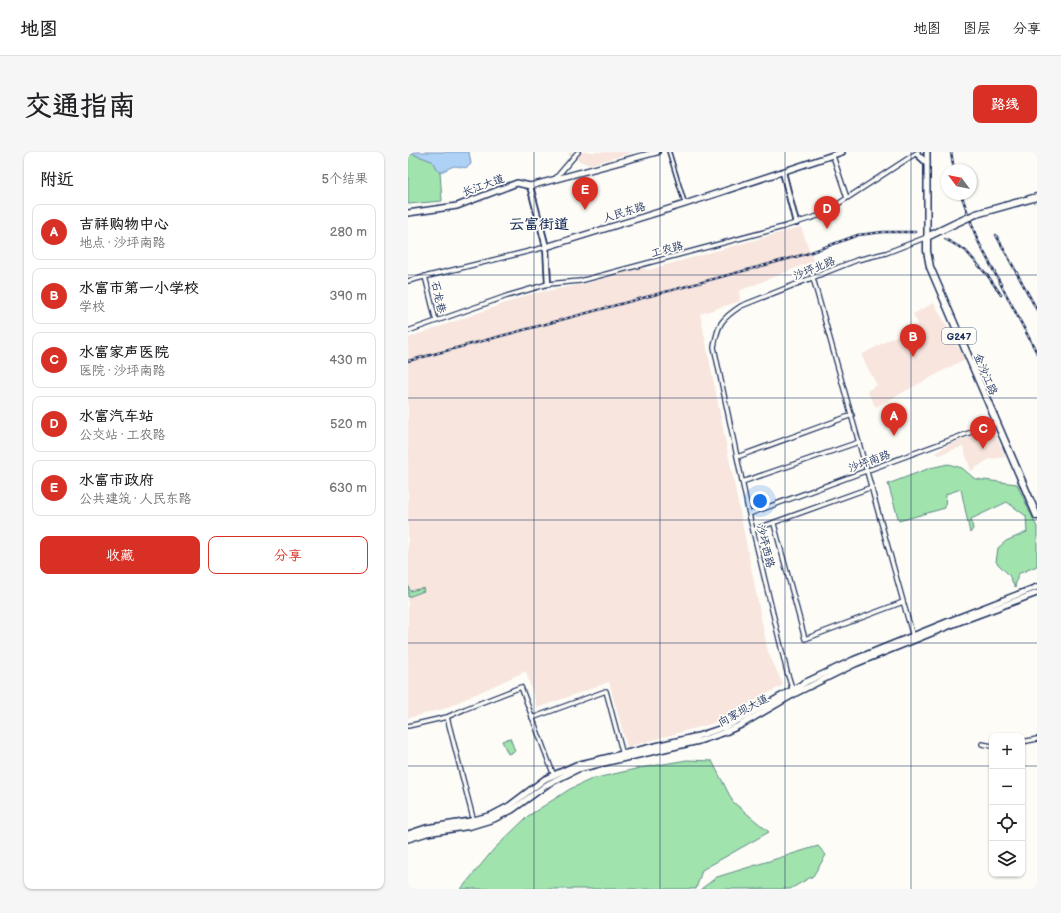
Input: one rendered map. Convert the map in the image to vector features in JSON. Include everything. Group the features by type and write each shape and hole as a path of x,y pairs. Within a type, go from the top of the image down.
{"highway":[{"path":"927,237 956,222 976,214 1037,197"},
{"name":"金沙江路","path":"927,237 927,251 931,272 1037,516"}],"main road":[{"name":"长江大道","path":"408,213 457,206 517,184 530,186 657,152"},
{"name":"人民东路","path":"546,247 685,204 842,152"},
{"path":"927,152 927,237"},
{"name":"向家坝大道","path":"913,638 1037,587"},
{"name":"向家坝大道","path":"408,840 434,832 474,823 503,809 538,784 584,762 623,756 722,728 853,660 1037,592"},
{"name":"向家坝大道","path":"408,834 434,827 474,823"}],"street":[{"path":"555,180 578,152"},
{"path":"668,152 685,204"},
{"path":"917,153 927,163"},
{"name":"工农路","path":"408,331 548,284 580,281 821,215 917,153"},
{"path":"833,156 847,198"},
{"path":"783,172 796,223"},
{"path":"530,186 546,247 548,284"},
{"name":"沙坪北路","path":"717,330 726,316 741,306 856,260 886,253 927,237"},
{"name":"人民东路","path":"408,280 546,247"},
{"name":"石龙巷","path":"425,276 436,321"},
{"path":"813,278 868,471 913,638"},
{"name":"沙坪西路","path":"717,330 714,347 742,482 793,692"},
{"path":"737,457 852,415"},
{"name":"沙坪南路","path":"749,514 996,423"},
{"path":"742,482 859,442"},
{"path":"753,530 872,487"},
{"path":"774,524 805,639 903,602"},
{"path":"408,726 447,717 521,687 554,777"},
{"path":"532,718 606,691 623,756"},
{"path":"447,717 474,823"},
{"path":"1025,741 1037,739"},
{"path":"982,744 989,745"}],"shaded area":[{"path":"570,152 634,152 589,165 568,155"},
{"path":"801,227 813,261 739,291 740,301 700,314 768,652 783,685 714,723 627,747 609,682 537,708 526,671 443,709 408,718 408,338 531,294 589,283 641,267 648,270"},
{"path":"934,303 965,359 876,407 867,391 877,385 861,355 918,324 913,314"},
{"path":"992,428 1006,457 989,459 971,471 963,446 939,455 935,453 950,444"}],"green space":[{"path":"411,154 432,161 437,170 440,172 442,201 408,204 408,157"},
{"path":"948,464 962,468 975,479 1017,484 1037,527 1037,566 1018,574 1015,587 1009,575 996,562 998,548 1006,541 1027,532 1026,516 1007,502 971,519 973,529 970,533 961,489 946,494 945,508 899,521 888,484 930,468"},
{"path":"408,585 410,591 423,588 424,591 408,597"},
{"path":"510,738 515,751 508,754 502,741"},
{"path":"687,760 712,761 733,802 769,832 702,870 696,889 461,889 494,849 528,816 570,789 592,779 640,768"},
{"path":"818,846 826,855 813,876 790,889 701,889 717,877"}],"water":[{"path":"408,152 469,152 471,164 465,168 454,166 440,172 437,170 432,161 413,154 408,157"}],"railway":[{"path":"951,152 953,164"},
{"path":"963,200 977,239 1037,353"},
{"path":"408,361 806,254 858,235 883,232 915,232"},
{"path":"996,235 1037,310"},
{"path":"945,239 965,250 988,276 1001,295"}],"place":[{"name":"水富市政府","path":"585,210"},
{"name":"水富汽车站","path":"827,229"},
{"name":"水富市第一小学校","path":"913,357"},
{"name":"吉祥购物中心","path":"894,436"},
{"name":"水富家声医院","path":"983,449"}],"district":[{"name":"云富街道","path":"539,224"}]}
